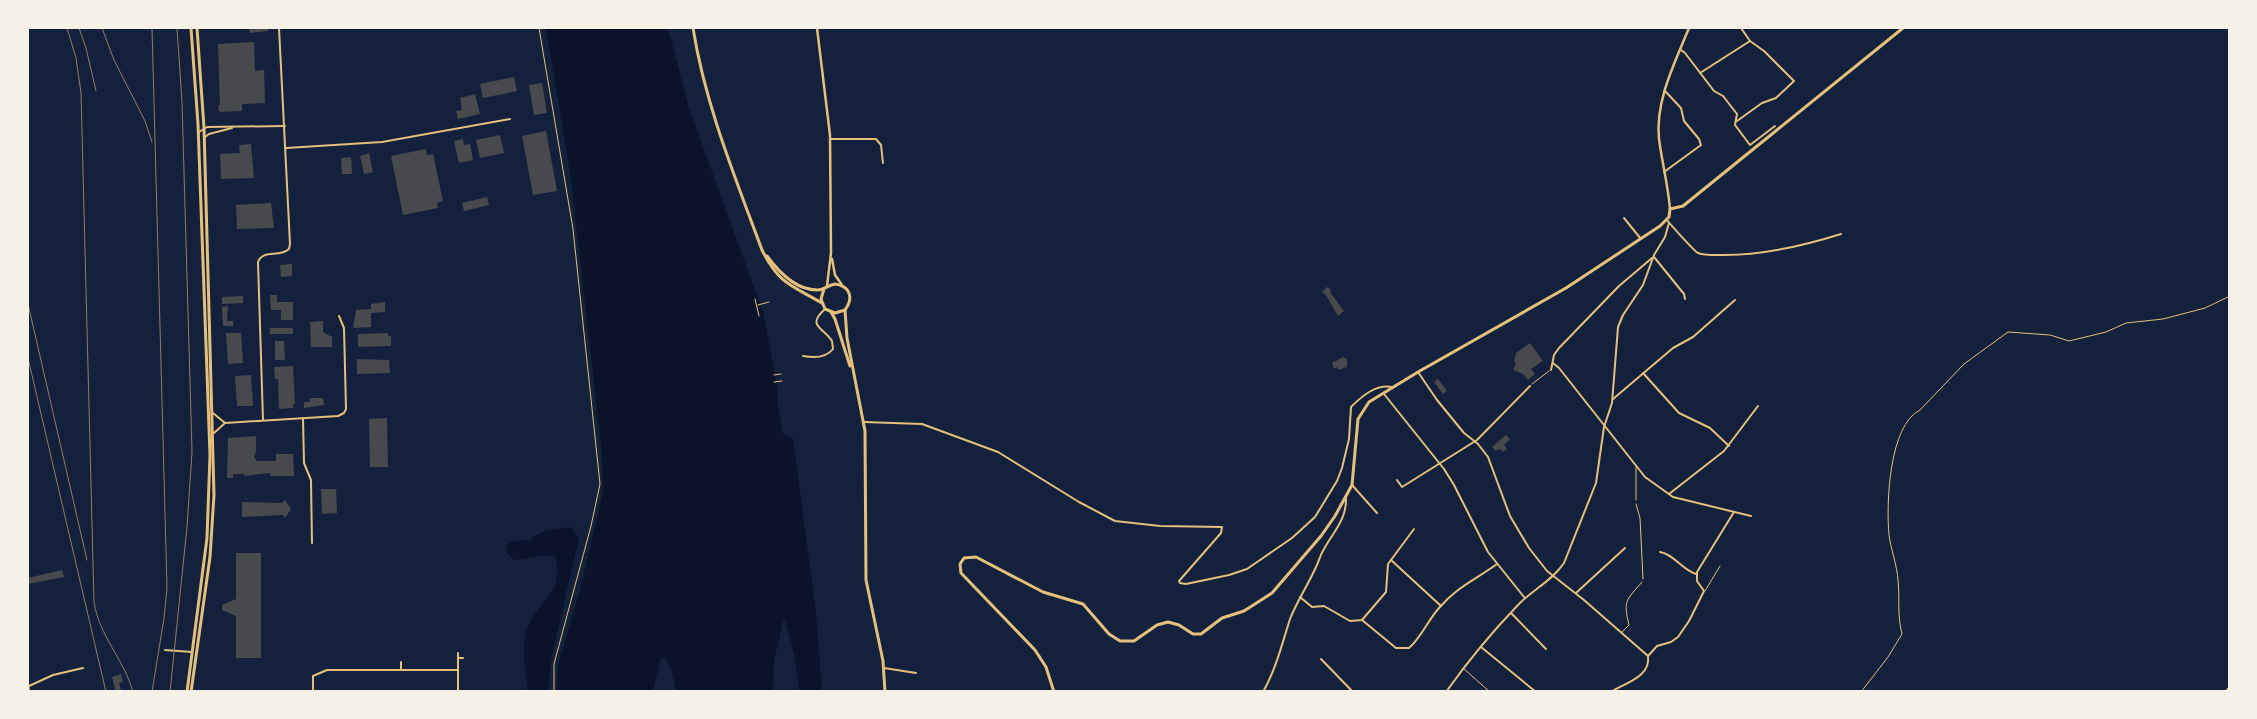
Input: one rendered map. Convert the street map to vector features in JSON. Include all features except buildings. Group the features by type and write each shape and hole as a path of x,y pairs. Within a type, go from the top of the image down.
{"main road":[{"path":"187,692 207,538 210,472 198,124 191,28"},
{"path":"191,692 212,533 214,433 205,137 197,28"},
{"path":"693,28 702,72 716,119 762,250 769,264 781,279 794,289 822,303"},
{"path":"1054,692 1046,667 1035,650 960,573 960,564 964,558 976,557 1043,592 1077,601 1089,609 1110,634 1120,641 1134,641 1157,625 1168,622 1179,625 1193,634 1200,634 1222,618 1244,611 1272,593 1321,536 1346,497 1352,485 1358,419 1366,405 1392,387 1549,298 1668,222 1670,208 1683,206 1903,28"},
{"path":"762,250 787,278 811,290 826,288 835,284 842,285 847,289 850,298 845,310 847,338 864,422 866,472 865,573 884,668 885,692"},
{"path":"826,288 821,296 825,309 839,313 845,310"},
{"path":"831,312 835,319 854,379"}],"street":[{"path":"263,420 258,262 262,256 282,254 290,247 280,28"},
{"path":"817,28 830,139 831,253 834,275 842,285"},
{"path":"1670,208 1658,126 1661,101 1689,28"},
{"path":"1735,122 1762,103 1776,98 1794,81 1750,40 1741,28"},
{"path":"1700,73 1750,40"},
{"path":"1681,50 1714,92 1723,96 1736,114 1735,122 1750,145 1774,126"},
{"path":"1664,172 1701,145 1699,139 1684,121 1681,108 1665,91"},
{"path":"286,148 382,142 510,119"},
{"path":"198,124 209,134"},
{"path":"198,135 203,130 285,126"},
{"path":"205,137 209,134 232,128"},
{"path":"830,139 876,139 881,145 883,163"},
{"path":"1624,218 1641,239"},
{"path":"1446,692 1463,668 1510,613 1525,598 1554,576 1564,563 1592,497 1598,474 1604,427 1613,399 1618,327 1623,315 1643,285 1653,256 1665,237 1668,222 1675,227 1692,250 1699,254 1728,255 1777,251 1841,234"},
{"path":"826,288 831,253"},
{"path":"1653,256 1684,294 1685,299"},
{"path":"1551,370 1554,355 1559,348 1619,286 1653,256"},
{"path":"1613,399 1673,348 1693,337 1735,300"},
{"path":"803,356 810,358 824,355 833,349 832,340 819,328 816,322 819,315 825,309"},
{"path":"214,433 225,422 338,416 346,411 344,328 339,316"},
{"path":"1553,363 1559,368 1645,477 1669,494 1751,516"},
{"path":"1418,372 1437,400 1464,433 1488,457 1515,525 1547,571 1576,593 1648,656"},
{"path":"1643,373 1679,412 1710,428 1729,446"},
{"path":"864,422 922,424 998,452 1079,502 1115,521 1160,526 1222,527 1221,534 1179,581 1180,584 1186,584 1229,575 1247,569 1280,547 1305,527 1318,512 1337,482 1349,439 1351,407 1375,389 1382,386 1392,387"},
{"path":"1397,480 1402,487 1475,442 1530,386"},
{"path":"1382,393 1439,463 1454,485 1488,552 1525,598"},
{"path":"1669,494 1729,446 1758,406"},
{"path":"214,413 225,422"},
{"path":"303,418 304,463 311,480 312,543"},
{"path":"1352,485 1377,513"},
{"path":"1263,692 1273,672 1291,617 1300,597 1323,550 1342,523 1346,497"},
{"path":"1611,692 1630,683 1648,668 1648,656 1657,646 1671,642 1678,637 1689,621 1704,591 1698,585 1696,574 1734,511"},
{"path":"1362,620 1387,590 1388,564 1391,557 1414,529"},
{"path":"1576,593 1625,548"},
{"path":"1660,552 1667,553 1682,567 1696,574"},
{"path":"1391,560 1441,606"},
{"path":"1300,597 1312,607 1324,606 1350,621 1362,620 1396,648 1407,648 1413,645 1427,621 1461,586 1498,564"},
{"path":"1510,613 1546,649"},
{"path":"1481,647 1536,692"},
{"path":"165,650 192,652"},
{"path":"458,653 458,692"},
{"path":"458,658 463,658"},
{"path":"1321,659 1352,691"},
{"path":"401,662 401,670"},
{"path":"29,692 28,686 52,676 83,668"},
{"path":"884,668 916,673"},
{"path":"313,692 313,676 327,670 458,670"},
{"path":"2224,692 2230,687"}],"lane":[{"path":"1636,467 1636,500"},
{"path":"1704,591 1720,566"},
{"path":"1621,632 1629,625 1625,607 1627,600 1642,582"},
{"path":"1463,668 1490,692"}],"path":[{"path":"539,28 573,229 600,484 591,526 554,664 554,692"},
{"path":"1861,692 1888,657 1902,634 1899,622 1899,586 1896,562 1889,536 1889,501 1892,459 1910,414 1920,410 1964,364 2008,332 2050,335 2069,341 2106,332 2126,323 2163,319 2205,308 2230,296"},
{"path":"755,299 759,316"},
{"path":"757,306 770,302"},
{"path":"1530,386 1551,370"},
{"path":"774,375 781,374"},
{"path":"774,382 782,381"},
{"path":"1636,500 1640,518 1642,582"}],"water":[{"path":"546,28 668,28 689,108 764,315 778,392 777,399 783,434 793,438 816,613 822,691 799,691 795,658 784,617 774,661 773,691 676,691 671,668 665,657 661,658 653,691 557,691 558,665 580,590 603,492 602,454 570,172"},
{"path":"571,527 579,538 552,655 548,691 528,691 524,655 526,633 536,612 553,590 557,570 555,556 513,560 507,553 507,545 513,541 531,540 534,536 544,532"}],"railway":[{"path":"67,28 76,58 81,93 94,602 101,626 124,669 133,692"},
{"path":"79,28 86,48 96,91"},
{"path":"102,28 114,60 145,121 152,142"},
{"path":"152,28 167,588 152,692"},
{"path":"170,692 187,527 192,452 182,102 177,28"},
{"path":"28,304 87,560"},
{"path":"28,358 106,692"}]}
